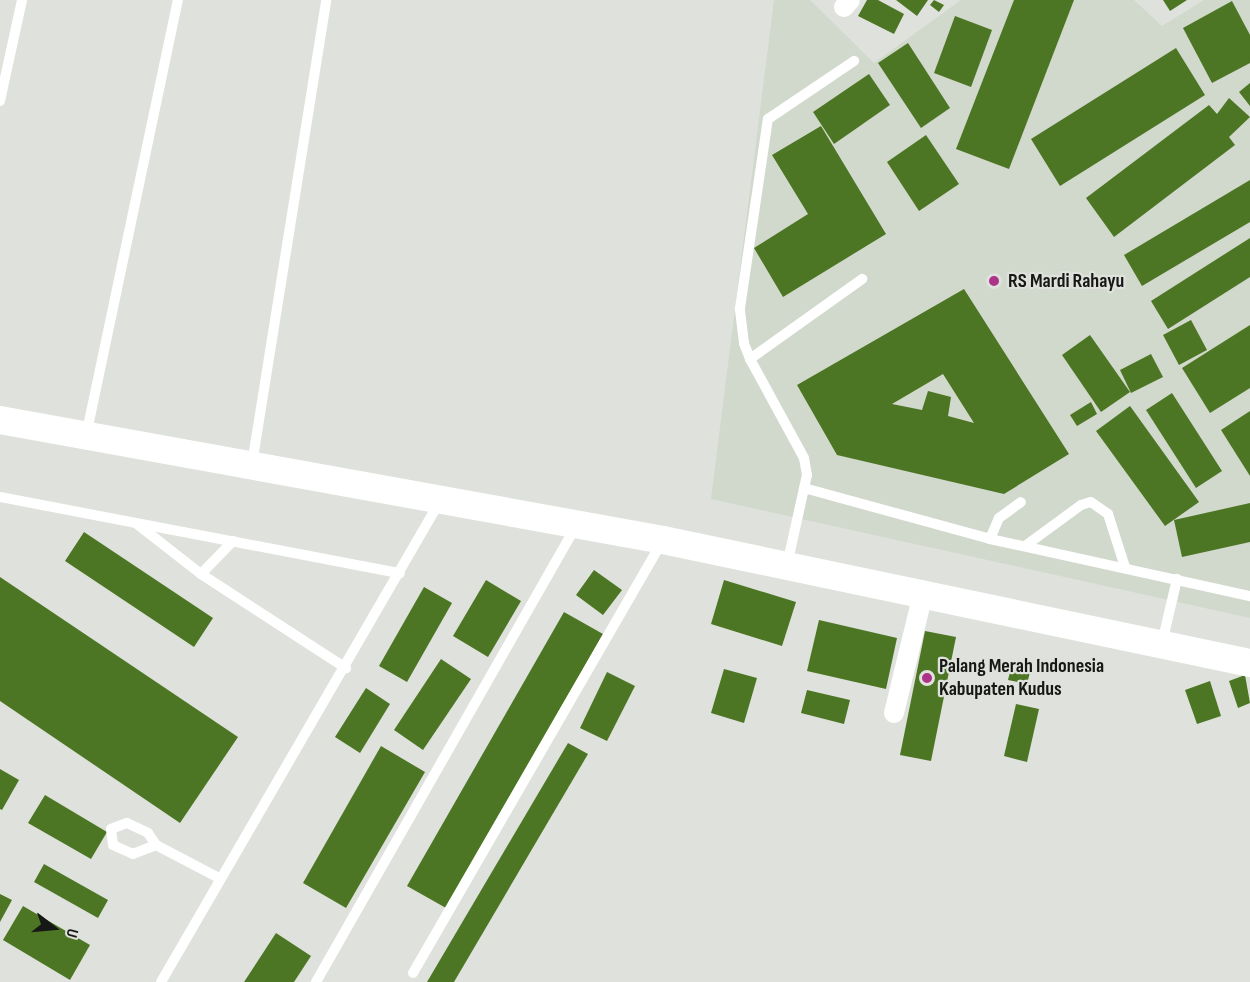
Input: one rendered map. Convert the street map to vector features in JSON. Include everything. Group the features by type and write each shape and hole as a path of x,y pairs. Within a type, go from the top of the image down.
{"main road":[{"path":"0,420 663,540 1250,663"}],"street":[{"path":"894,713 923,594"}],"lane":[{"path":"0,101 22,0"},
{"path":"86,436 178,0"},
{"path":"252,464 326,0"},
{"path":"787,565 807,475 804,458 750,359 744,343 740,308 768,119 854,61"},
{"path":"750,359 862,279"},
{"path":"804,488 990,539 1250,596"},
{"path":"0,497 400,573"},
{"path":"161,982 346,668 440,501"},
{"path":"990,539 999,518 1021,502"},
{"path":"1025,546 1081,505 1091,502 1101,505 1108,514 1125,567"},
{"path":"134,522 201,574 346,668"},
{"path":"316,982 576,526"},
{"path":"413,973 663,540"},
{"path":"201,574 233,541"},
{"path":"1162,644 1177,579"},
{"path":"156,845 221,879"}],"shaded area":[{"name":"RS Mardi Rahayu","path":"774,0 810,0 874,63 961,0 1134,0 1162,26 1204,0 1250,0 1250,618 711,499"}],"building":[{"path":"867,0 878,0 904,14 894,34 858,16"},
{"path":"896,0 928,0 917,16"},
{"path":"934,0 944,5 939,12 930,5"},
{"path":"1014,0 1074,0 1009,169 956,149"},
{"path":"1163,0 1187,0 1170,11"},
{"path":"1232,1 1250,35 1250,63 1212,83 1183,28"},
{"path":"955,16 992,30 971,87 934,73"},
{"path":"908,43 950,108 921,128 878,63"},
{"path":"1176,48 1205,95 1060,186 1031,139"},
{"path":"869,74 890,105 834,144 813,112"},
{"path":"1250,83 1250,106 1239,92"},
{"path":"1229,98 1250,117 1229,137 1235,145 1114,237 1086,198 1209,105 1217,114"},
{"path":"821,126 886,234 783,297 754,248 808,214 772,155"},
{"path":"926,135 959,184 919,211 887,162"},
{"path":"1250,180 1250,222 1142,286 1124,255"},
{"path":"1250,238 1250,277 1168,329 1151,301"},
{"path":"964,289 1069,454 1004,494 837,455 797,385","holes":["943,374 974,423 948,416 951,397 928,391 922,410 892,404"]},
{"path":"1191,320 1207,350 1179,365 1163,335"},
{"path":"1250,325 1250,388 1210,413 1182,368"},
{"path":"1090,335 1130,392 1101,412 1062,355"},
{"path":"1151,354 1163,377 1131,393 1120,370"},
{"path":"1172,393 1222,471 1196,488 1146,410"},
{"path":"1091,402 1097,414 1077,426 1070,415"},
{"path":"1130,406 1199,502 1165,526 1096,431"},
{"path":"1250,411 1250,476 1221,430"},
{"path":"1250,503 1250,542 1182,557 1174,520"},
{"path":"84,532 213,618 194,647 65,561"},
{"path":"594,570 622,590 603,615 576,595"},
{"path":"0,577 238,737 180,823 0,701"},
{"path":"486,580 521,601 488,657 453,636"},
{"path":"724,580 796,602 782,646 711,624"},
{"path":"424,587 452,603 407,682 379,666"},
{"path":"564,612 603,634 446,908 407,886"},
{"path":"819,620 897,638 886,689 807,671"},
{"path":"925,631 956,637 931,761 900,755"},
{"path":"441,659 471,679 423,750 394,730"},
{"path":"1013,660 1032,664 1027,684 1008,680"},
{"path":"724,669 757,678 744,723 711,713"},
{"path":"607,672 635,686 607,741 580,728"},
{"path":"1245,675 1250,703 1238,708 1229,681"},
{"path":"1210,681 1221,716 1197,724 1185,690"},
{"path":"366,688 390,704 360,753 335,737"},
{"path":"807,690 850,700 844,724 801,713"},
{"path":"1016,704 1039,709 1027,762 1004,756"},
{"path":"568,743 588,754 454,982 427,982"},
{"path":"381,746 425,772 346,908 303,883"},
{"path":"0,769 19,780 2,810 0,809"},
{"path":"45,795 107,832 91,859 28,823"},
{"path":"44,864 108,900 98,918 34,882"},
{"path":"0,894 12,900 0,922"},
{"path":"23,906 90,945 70,980 3,940"},
{"path":"276,933 311,956 294,982 244,982"}],"place":[{"name":"RS Mardi Rahayu","path":"994,281"},
{"name":"Palang Merah Indonesia Kabupaten Kudus","path":"927,678"}]}
